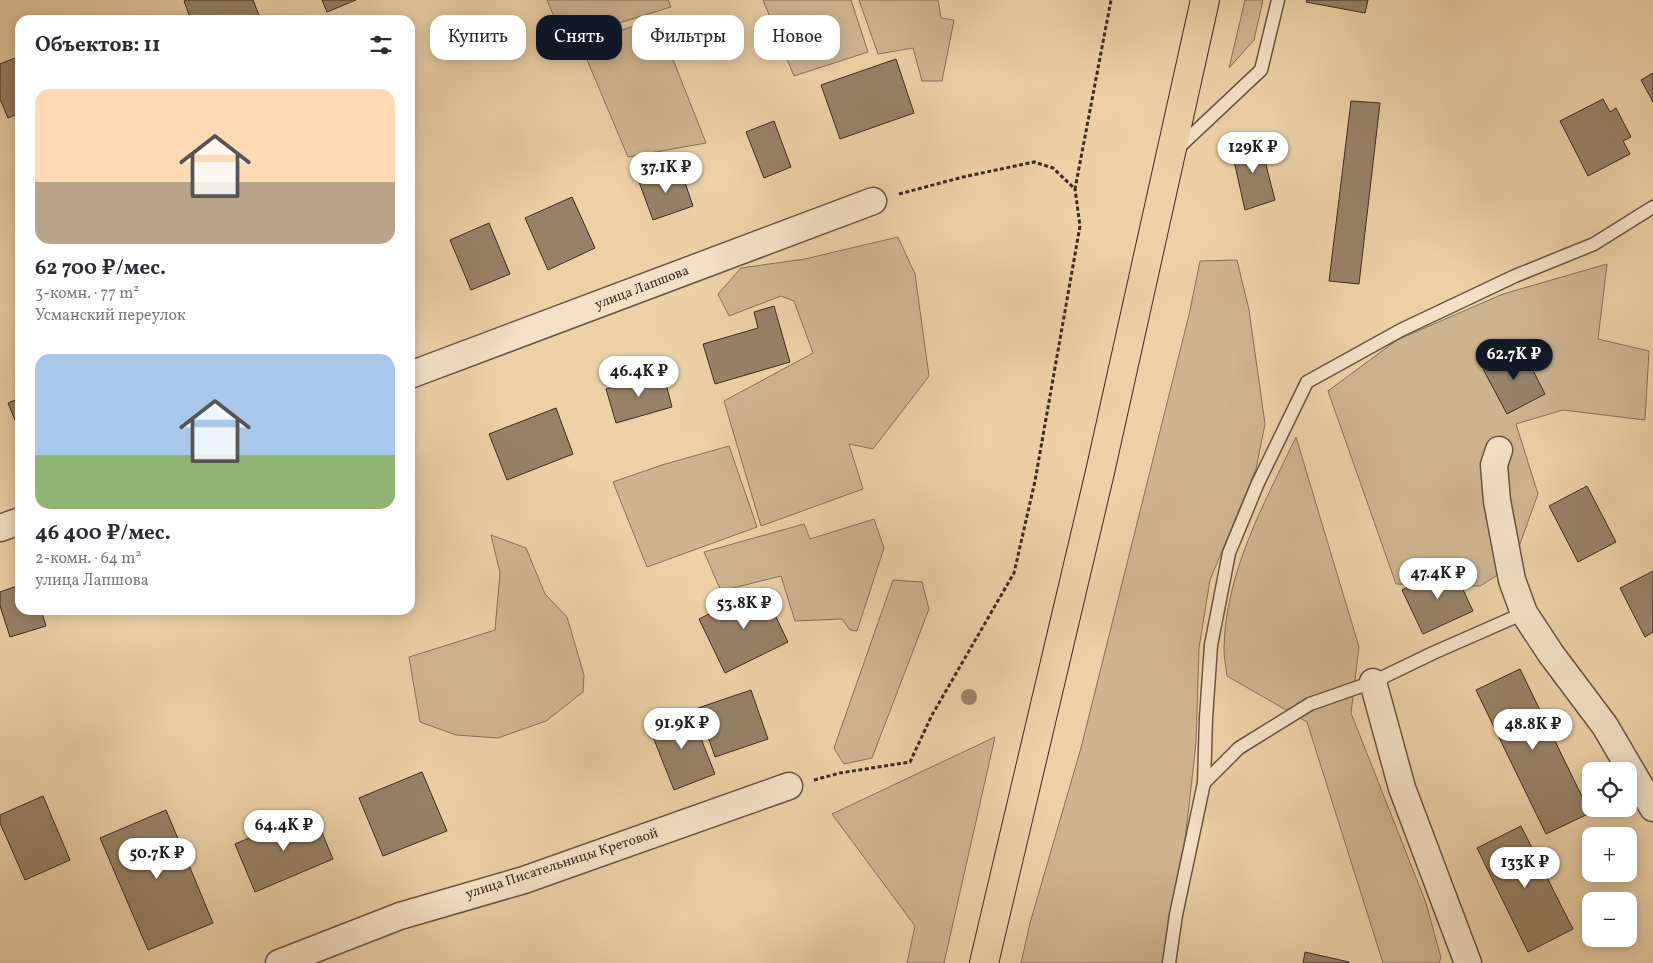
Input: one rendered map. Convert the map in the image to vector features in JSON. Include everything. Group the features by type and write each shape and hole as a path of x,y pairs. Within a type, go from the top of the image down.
{"highway":[{"path":"984,963 1100,472 1205,0"}],"street":[{"name":"улица Лапшова","path":"415,373 873,201"},
{"path":"1499,450 1494,465 1497,501 1512,580 1524,613 1551,654 1605,726 1653,808"},
{"path":"0,528 15,523"},
{"path":"1373,682 1402,788 1468,963"},
{"name":"улица Писательницы Кретовой","path":"278,963 400,916 524,880 790,786"}],"lane":[{"path":"1169,157 1261,70 1278,0"},
{"path":"1169,963 1176,915 1204,783 1211,645 1229,553 1258,483 1307,382 1401,330 1515,276 1594,244 1653,207"},
{"path":"1204,783 1239,748 1310,704 1373,682 1524,613"}],"path":[{"path":"790,786 840,773 910,762 932,715 1014,573 1035,481 1080,226 1075,189 1111,0"},
{"path":"873,201 963,177 1034,162 1052,168 1075,189"}],"shaded area":[{"path":"547,0 668,0 671,7 645,15 632,15 632,19 622,22 622,15 553,15"},
{"path":"763,0 851,0 868,52 794,76 787,60 840,60 840,15 769,15"},
{"path":"859,0 938,0 941,18 954,20 942,81 922,81 913,48 878,54"},
{"path":"1245,0 1263,0 1254,40 1229,68"},
{"path":"632,27 632,60 673,60 706,143 628,157 587,60 622,60 622,30"},
{"path":"898,237 915,274 929,376 873,449 849,444 863,489 761,526 724,401 813,353 794,301 781,296 729,316 718,294 741,268 805,259"},
{"path":"1237,260 1249,310 1265,424 1256,469 1210,580 1199,648 1196,743 1169,963 1021,963 1030,923 1081,748 1189,315 1200,261"},
{"path":"1607,264 1598,339 1649,351 1645,420 1563,410 1516,424 1538,494 1512,566 1480,586 1396,584 1328,391 1397,340 1503,294"},
{"path":"1296,437 1359,647 1351,713 1426,903 1441,958 1439,963 1383,963 1307,722 1227,676 1224,649 1231,593 1259,513"},
{"path":"729,446 757,527 647,567 613,482 662,465"},
{"path":"874,519 884,548 857,631 850,630 842,619 795,621 781,576 721,591 704,552 804,524 810,539"},
{"path":"491,535 526,548 545,594 567,617 584,675 583,692 546,721 498,738 456,735 420,722 409,657 495,630 500,573"},
{"path":"893,580 922,582 929,609 872,758 844,764 834,748"},
{"path":"995,737 944,963 907,963 915,926 832,814"}],"building":[{"path":"253,0 259,15 189,15 184,1"},
{"path":"322,0 356,0 327,12"},
{"path":"1307,0 1368,0 1365,13 1306,2"},
{"path":"15,58 15,115 8,118 0,99 0,64"},
{"path":"896,59 914,113 840,139 821,85"},
{"path":"1653,73 1653,102 1641,80"},
{"path":"1603,99 1610,112 1616,108 1631,137 1623,141 1630,154 1588,176 1560,121"},
{"path":"1351,101 1380,103 1359,284 1329,281"},
{"path":"774,121 791,167 764,178 746,132"},
{"path":"1258,134 1275,200 1245,210 1234,161 1240,144"},
{"path":"680,168 693,206 653,220 639,182"},
{"path":"572,197 595,248 548,270 525,218"},
{"path":"489,223 510,274 471,290 450,240"},
{"path":"774,306 790,362 715,384 703,344 758,328 754,312"},
{"path":"1522,349 1545,394 1507,414 1483,369"},
{"path":"663,372 672,407 616,423 606,389"},
{"path":"15,400 15,420 8,403"},
{"path":"556,408 573,454 507,480 489,434"},
{"path":"1587,486 1616,542 1578,562 1549,506"},
{"path":"1452,566 1473,611 1423,634 1402,590"},
{"path":"1653,571 1653,632 1645,637 1620,588"},
{"path":"15,587 15,615 43,615 46,626 10,637 0,606 0,592"},
{"path":"762,588 788,642 725,673 699,619"},
{"path":"1520,669 1582,797 1582,817 1546,834 1476,690"},
{"path":"751,690 768,739 715,757 698,708"},
{"path":"690,711 715,774 674,790 649,727"},
{"path":"422,772 447,831 383,856 359,798"},
{"path":"43,796 70,860 25,880 0,823 0,815"},
{"path":"166,810 213,923 148,950 100,838"},
{"path":"313,811 333,859 255,892 235,844"},
{"path":"1521,826 1573,929 1528,952 1477,848"},
{"path":"1305,952 1349,962 1349,963 1303,963"}]}
